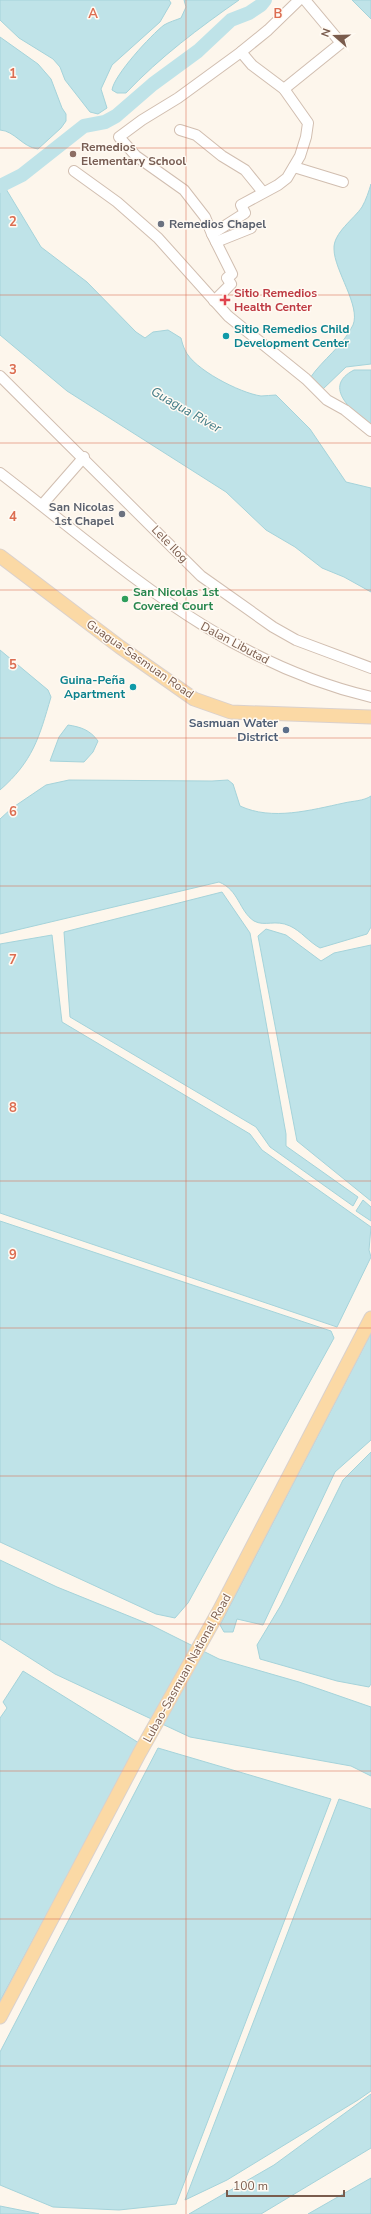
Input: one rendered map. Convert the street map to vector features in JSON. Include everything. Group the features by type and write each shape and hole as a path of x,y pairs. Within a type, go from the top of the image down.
{"main road":[{"name":"Guagua-Sasmuan Road","path":"0,556 120,647 194,699 231,712 371,718"},
{"name":"Lubao-Sasmuan National Road","path":"0,2017 139,1754 219,1611 371,1318"}],"street":[{"path":"214,301 231,284 227,278 232,274 202,212 184,190 136,156 119,137 142,120 178,98 241,52 268,30 298,0"},
{"path":"284,89 341,43 306,0"},
{"path":"214,238 245,213 241,205 262,191 278,185 294,168 306,137 308,123 284,89 252,65 241,52"},
{"path":"180,130 196,136 222,156 245,170 262,191"},
{"path":"294,168 343,182"},
{"path":"74,171 117,202 158,238 228,316 261,344 306,378 327,400 345,410 371,431"},
{"path":"214,238 251,228"},
{"name":"Lele Ilog","path":"0,376 84,457 188,563 215,587 273,627 296,640 371,668"},
{"path":"42,505 84,457"},
{"name":"Dalan Libutad","path":"0,473 163,600 207,629 275,665 308,678 371,697"}],"water":[{"path":"0,0 169,0 171,3 160,22 112,65 101,89 107,108 98,114 90,112 65,80 60,67 53,59 19,38 0,20"},
{"path":"184,0 239,0 209,21 152,67 126,93 117,93 112,90 114,83 126,65 151,37 164,25 181,18 186,7"},
{"path":"352,0 371,0 371,19"},
{"path":"0,37 38,64 51,79 62,108 66,114 66,121 61,128 38,149 32,148 10,133 0,130"},
{"name":"Guagua River","path":"0,179 41,247 87,282 136,332 145,338 153,332 168,330 181,338 185,350 197,365 218,379 252,394 261,396 276,395 310,429 346,482 371,488 371,592 344,577 322,568 295,547 266,530 226,492 67,391 0,335"},
{"path":"371,184 371,364 346,367 323,389 310,378 349,333 353,325 354,317 351,298 335,258 335,243 340,232 362,207"},
{"path":"354,370 371,370 371,425 349,406 343,399 340,391 340,384 345,377"},
{"path":"0,650 48,690 51,697 43,725 27,759 20,769 0,790"},
{"path":"68,725 85,730 92,734 98,741 93,752 84,762 50,761 59,737"},
{"path":"69,780 228,780 233,784 240,806 265,813 292,813 305,811 361,800 371,796 371,927 367,934 320,948 290,926 280,923 258,923 254,921 245,912 231,890 219,882 0,934 0,819 12,808 46,785"},
{"path":"222,892 250,933 286,1134 286,1146 358,1197 353,1206 270,1147 256,1127 70,1017 64,932"},
{"path":"266,929 286,935 321,961 334,953 371,945 371,1201 297,1141 258,936"},
{"path":"52,935 62,1022 250,1134 262,1150 371,1227 369,1250 371,1257 337,1327 0,1213 0,944"},
{"path":"363,1200 371,1207 371,1221 356,1211"},
{"path":"0,1221 331,1331 334,1338 188,1603 175,1618 156,1614 0,1542"},
{"path":"371,1333 371,1440 335,1472 263,1625 237,1619 233,1632 224,1632 220,1625"},
{"path":"371,1452 371,1684 369,1687 337,1681 260,1659 257,1645 281,1605 343,1480"},
{"path":"0,1560 57,1587 151,1625 219,1659 299,1682 371,1707 371,1776 351,1766 190,1737 55,1674 0,1639"},
{"path":"23,1671 139,1743 0,2001 0,1718 7,1708 3,1702"},
{"path":"158,1748 331,1799 176,2204 119,2210 53,2207 0,2185 0,2052"},
{"path":"339,1799 371,1809 371,2091 227,2180 185,2200"},
{"path":"371,2094 371,2148 261,2214 189,2214 274,2165"},
{"path":"371,2178 371,2214 308,2214"},
{"path":"0,2206 35,2213 39,2214 0,2214"}],"waterway":[{"path":"0,186 22,175 84,126 105,122 116,116 153,84 198,51 231,20 249,13 261,5 265,0"}],"place":[{"name":"Remedios Elementary School","path":"73,154"},
{"name":"Remedios Chapel","path":"161,224"},
{"name":"Sitio Remedios Health Center","path":"225,300"},
{"name":"Sitio Remedios Child Development Center","path":"226,336"},
{"name":"San Nicolas 1st Chapel","path":"122,514"},
{"name":"San Nicolas 1st Covered Court","path":"125,599"},
{"name":"Guina-Peña Apartment","path":"133,687"},
{"name":"Sasmuan Water District","path":"286,730"}]}
